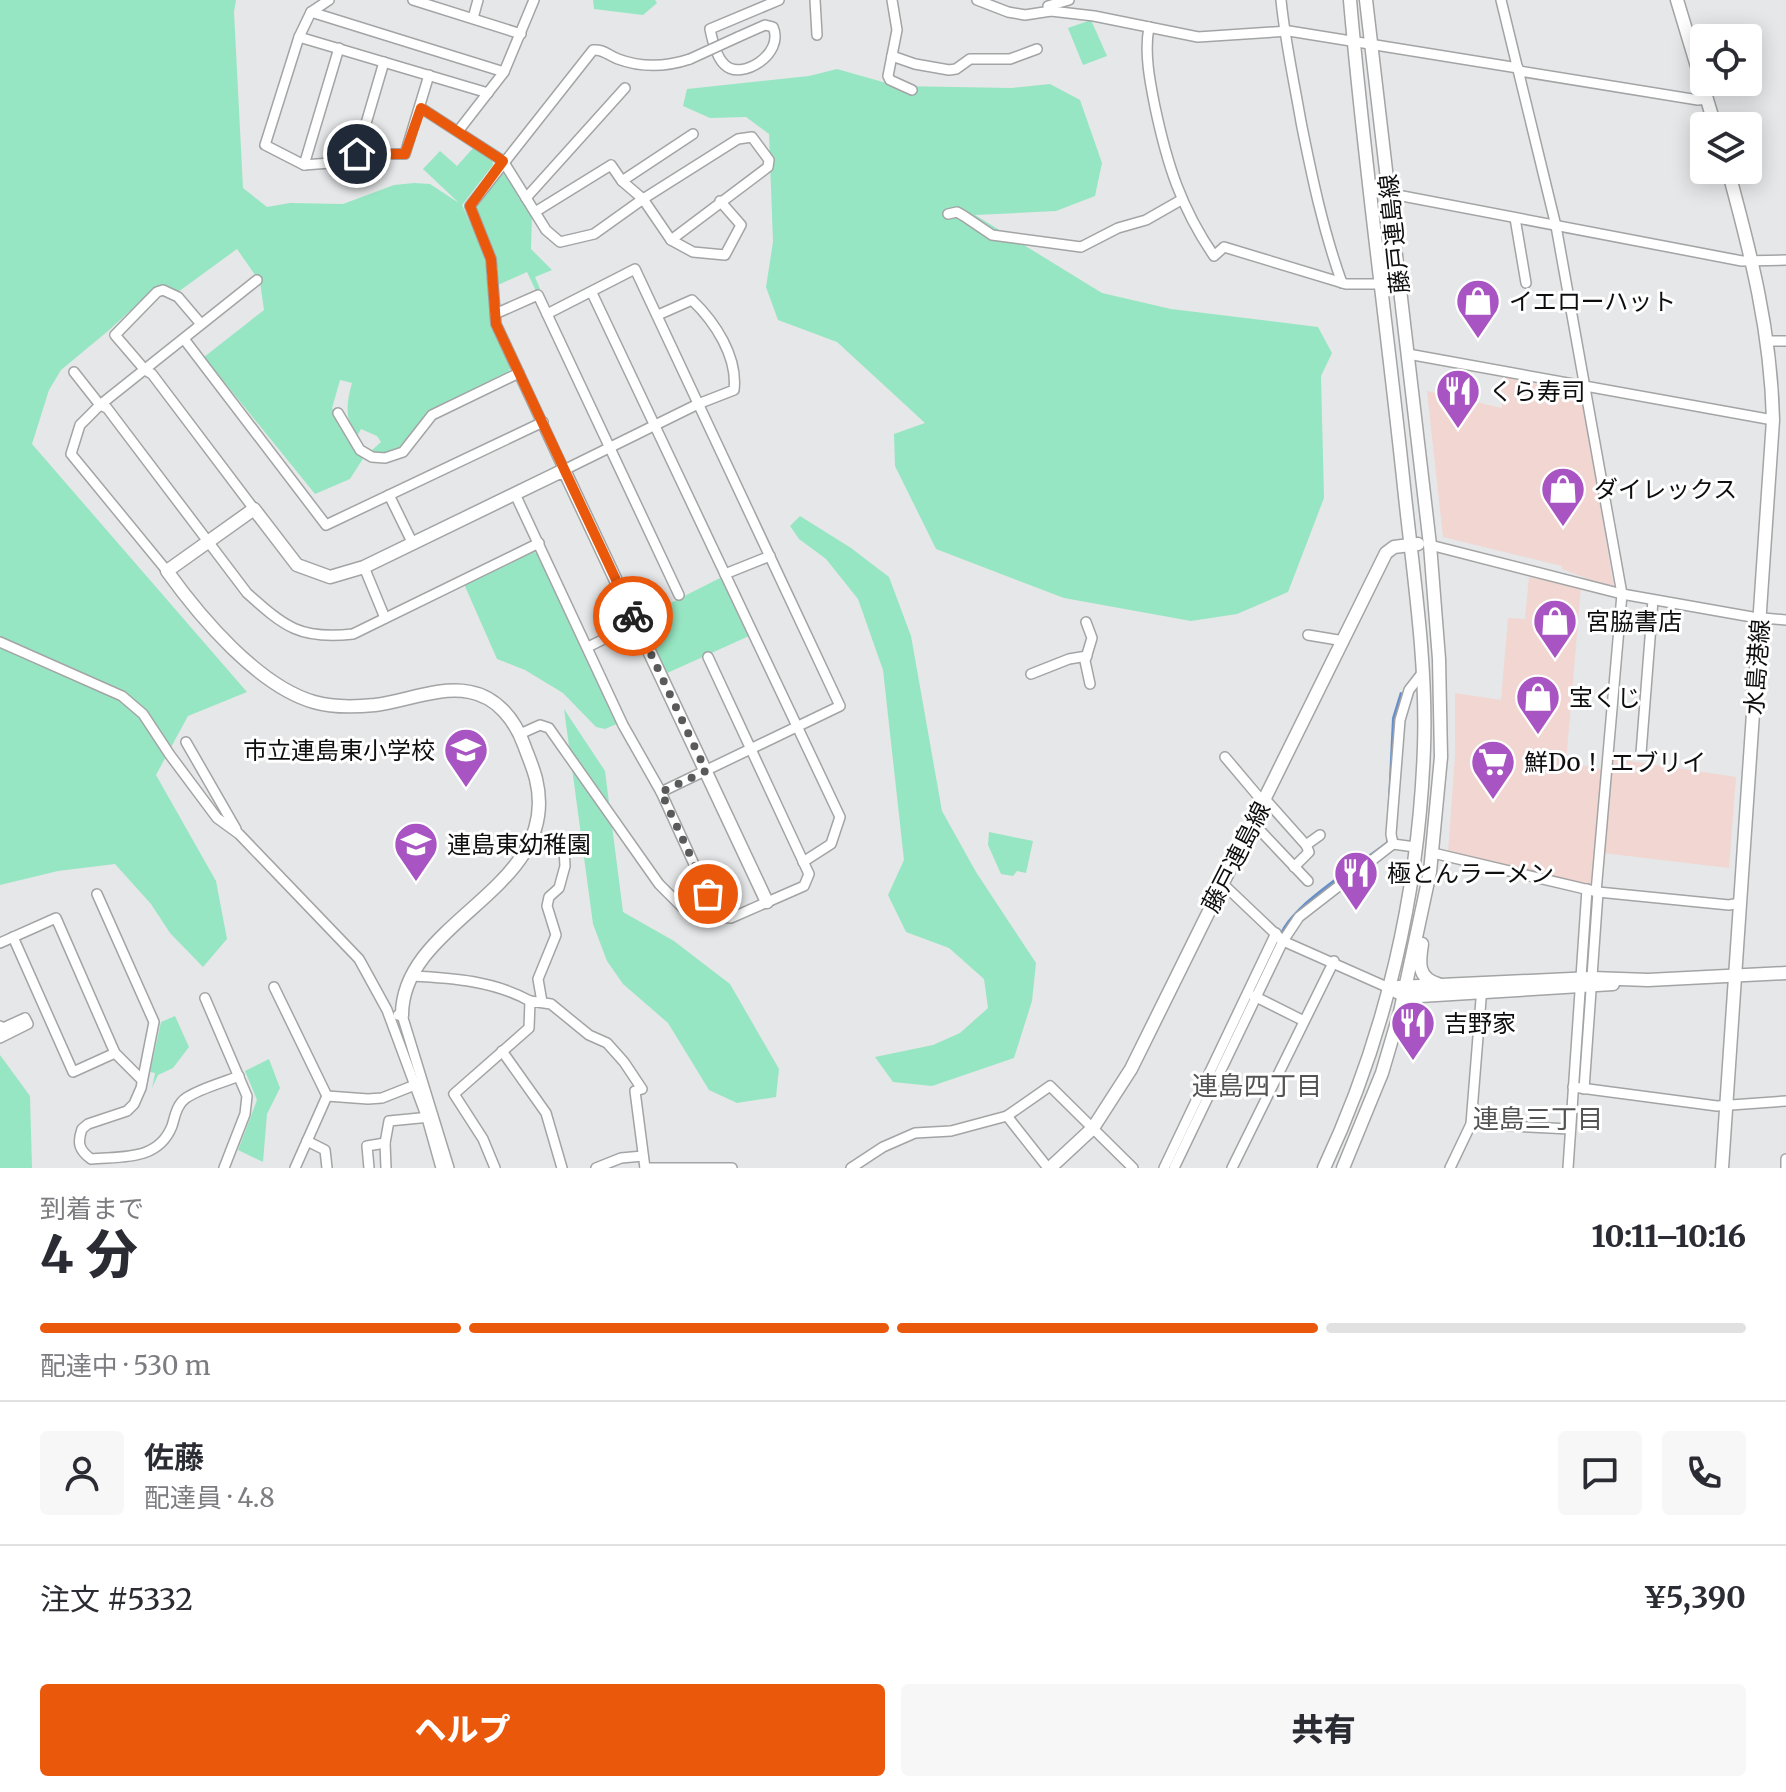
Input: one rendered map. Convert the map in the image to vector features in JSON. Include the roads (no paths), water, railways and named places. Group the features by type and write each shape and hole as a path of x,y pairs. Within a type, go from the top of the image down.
{"street":[{"path":"329,0 311,12 299,37 265,145 304,165 330,163 357,154 405,154 429,75"},
{"path":"413,0 521,34"},
{"path":"473,18 478,0"},
{"path":"459,130 504,72 534,0"},
{"path":"767,902 496,324 491,259 470,206 593,50 600,49 616,58 640,65 671,65 690,59 738,37 765,25 773,27 776,32 774,47 766,58 748,68 727,67 722,62 710,29 779,0"},
{"path":"815,0 817,35"},
{"path":"892,0 897,30 888,71 890,80 912,90"},
{"path":"977,0 1025,15 1069,0"},
{"path":"1281,0 1318,208 1346,284"},
{"name":"藤戸連島線","path":"1049,1168 1093,1128 1131,1069 1386,553 1394,547 1410,543 1350,0"},
{"name":"藤戸連島線","path":"1366,0 1430,545 1441,713 1433,853 1424,902"},
{"path":"1501,0 1555,225 1620,594 1585,983 1579,1088 1570,1129 1568,1168"},
{"path":"1677,0 1711,112"},
{"path":"1048,6 1198,37 1286,30 1698,100 1708,99"},
{"path":"311,12 504,72"},
{"path":"1149,27 1150,83 1168,164 1181,200 1214,256 1224,247 1346,284 1382,284"},
{"path":"299,37 488,93"},
{"path":"304,165 339,48"},
{"path":"892,56 949,70 970,59 1010,59 1037,49"},
{"path":"357,154 384,62"},
{"path":"526,198 625,88"},
{"path":"421,108 503,161 553,238 560,242 594,234 738,139 752,137 769,160 768,167 671,240"},
{"path":"622,181 693,134"},
{"path":"535,212 611,165 622,181 643,199 671,240 693,252 725,255 741,225 720,201"},
{"name":"水島港線","path":"1722,1168 1773,420 1768,341 1753,261 1732,184"},
{"path":"1371,190 1742,261 1786,260"},
{"path":"948,214 957,212 992,235 1081,247 1118,228 1146,220 1181,200"},
{"path":"1515,218 1526,283"},
{"path":"547,314 592,293 600,284 635,269 840,706 661,792"},
{"path":"257,280 100,405 80,425 71,454 195,608 231,645 287,691 315,702 358,706 460,690 491,700 504,711 520,734 536,779 537,817 532,834 501,884 432,949 417,965 412,976 402,999 402,1015 418,1084"},
{"path":"201,324 178,297 163,290 157,292 115,335 152,374 297,565 330,577 364,567 698,404 734,390 736,373 719,334 709,317 692,300 658,315"},
{"path":"592,293 840,817 831,844 803,862"},
{"path":"495,314 538,295 679,595"},
{"path":"184,339 326,525 543,422"},
{"path":"1768,341 1786,341"},
{"path":"1408,354 1773,420"},
{"path":"74,372 100,405 107,408 247,593 276,618 299,632 329,637 353,634 539,543"},
{"path":"338,413 360,450 372,457 385,458 403,452 432,415 519,373"},
{"path":"515,494 623,725 661,792 719,919"},
{"path":"389,495 413,544"},
{"path":"167,571 254,509"},
{"path":"1324,1168 1368,1063 1404,920 1415,847 1424,744 1423,672 1410,543 1430,545 1620,594 1786,620"},
{"path":"725,574 770,556"},
{"path":"364,567 385,618"},
{"path":"1641,753 1653,600"},
{"path":"1086,622 1092,638 1085,667 1090,684"},
{"path":"588,647 636,623"},
{"path":"1308,635 1344,641"},
{"path":"0,642 122,696 143,714 217,818 239,834 359,959 388,1014 449,1168"},
{"path":"1031,674 1069,659 1087,656"},
{"path":"520,734 540,725 549,728 659,884 684,909 696,915 731,918 804,886 809,874 708,657"},
{"path":"1393,844 1391,834 1400,720 1409,690 1423,672"},
{"path":"186,742 239,834"},
{"path":"1225,757 1306,845 1309,852 1294,867"},
{"path":"1253,823 1308,881"},
{"path":"532,834 564,848 565,866 559,888 549,897 547,906 556,935 538,979 542,1002"},
{"path":"1306,845 1320,835"},
{"path":"1174,1168 1279,937 1299,917 1393,844 1415,847"},
{"path":"1433,853 1593,891 1729,905 1740,903"},
{"path":"1222,883 1279,937 1389,988 1405,991 1786,973"},
{"path":"97,894 154,1022 138,1096 127,1111 88,1124 82,1129 79,1144 84,1154 91,1159 143,1155 153,1150 165,1140 179,1106 186,1098 239,1076"},
{"path":"1424,902 1427,918 1419,960 1421,971 1430,981 1443,985 1482,988"},
{"path":"1343,1168 1382,1073 1405,991 1424,902"},
{"path":"0,943 56,918 115,1053 142,1080"},
{"path":"13,937 73,1072 115,1053"},
{"path":"1232,1168 1334,961"},
{"path":"412,976 460,979 508,989 530,1001 551,1004 589,1035 607,1043 642,1089 635,1091 645,1168 732,1168"},
{"path":"1405,991 1443,985"},
{"path":"274,987 327,1096 295,1168"},
{"path":"1450,1168 1471,1124 1482,988"},
{"path":"1252,995 1304,1021"},
{"path":"1164,1168 1252,995"},
{"path":"205,998 248,1101 224,1168"},
{"path":"495,1168 483,1139 454,1094 529,1028 530,1001"},
{"path":"388,1014 402,1015"},
{"path":"0,1026 1,1029 25,1018 28,1024 0,1038"},
{"path":"502,1051 546,1113 562,1168"},
{"path":"327,1096 368,1099 390,1095 418,1084"},
{"path":"851,1168 883,1147 915,1133 951,1131 1007,1116 1050,1086 1133,1168"},
{"path":"1579,1088 1726,1106 1786,1101"},
{"path":"1007,1116 1049,1168"},
{"path":"386,1168 385,1143 389,1121 431,1117"},
{"path":"431,1117 441,1168"},
{"path":"1471,1124 1570,1129"},
{"path":"307,1141 325,1150 327,1168"},
{"path":"369,1168 367,1146 385,1143"},
{"path":"596,1168 621,1158 643,1156"},
{"path":"1786,1159 1786,1168"}],"water":[{"path":"1400,692 1404,693 1395,719 1390,844 1283,936 1280,933 1288,921 1312,896 1386,842 1392,718"},
{"path":"1590,896 1593,896 1580,1085 1576,1084"}],"place":[{"name":"イエローハット","path":"1478,340"},
{"name":"くら寿司","path":"1458,430"},
{"name":"ダイレックス","path":"1563,528"},
{"name":"宮脇書店","path":"1555,660"},
{"name":"宝くじ","path":"1538,736"},
{"name":"市立連島東小学校","path":"466,789"},
{"name":"鮮Do！ エブリイ","path":"1493,801"},
{"name":"連島東幼稚園","path":"416,883"},
{"name":"極とんラーメン","path":"1356,912"},
{"name":"吉野家","path":"1413,1062"}],"district":[{"name":"連島四丁目","path":"1257,1085"},
{"name":"連島三丁目","path":"1538,1118"}]}
